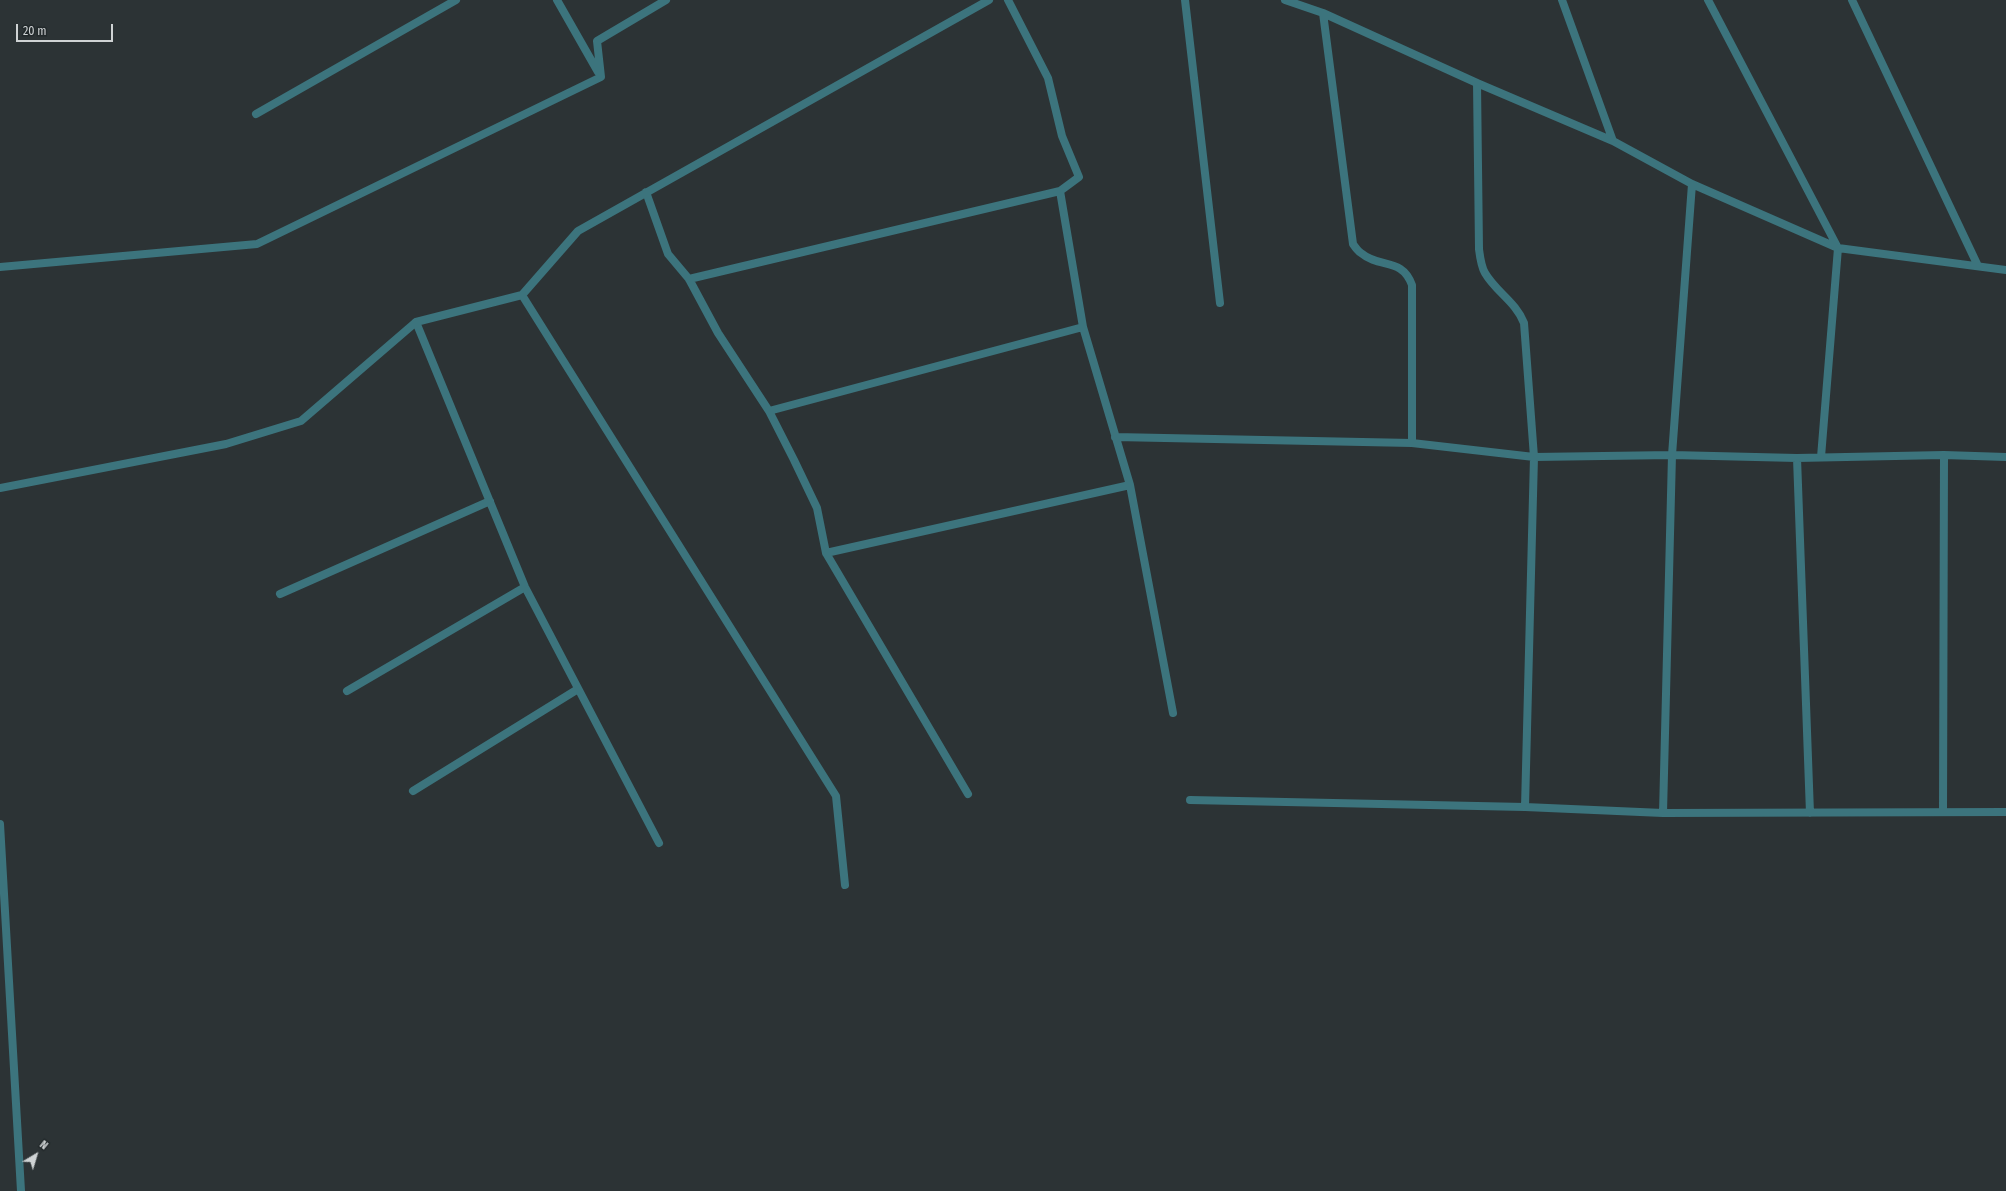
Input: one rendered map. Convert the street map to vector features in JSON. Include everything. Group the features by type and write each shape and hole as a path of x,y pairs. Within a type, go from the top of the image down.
{"street":[{"path":"256,114 456,0"},
{"path":"557,0 601,77"},
{"path":"601,77 597,41 666,0"},
{"path":"0,488 226,444 301,421 416,322 522,295 578,231 989,0"},
{"path":"689,280 1060,191 1079,177 1062,136 1048,78 1008,0"},
{"path":"1185,0 1220,304"},
{"path":"1284,0 1323,13 1477,83 1613,141 1692,184 1838,248 2006,270"},
{"path":"1562,0 1613,141"},
{"path":"1708,0 1838,248 1821,457"},
{"path":"1852,0 1978,266"},
{"path":"1323,13 1353,244 1361,254 1396,266 1408,275 1412,285 1412,443"},
{"path":"0,267 256,244 601,77"},
{"path":"1477,83 1479,249 1484,272 1491,283 1521,314 1524,323 1534,457 1525,807"},
{"path":"1663,813 1672,455 1692,184"},
{"path":"1060,191 1083,327 1130,485 1173,714"},
{"path":"646,192 668,254 689,280 718,333 769,411 817,508 826,553 968,794"},
{"path":"522,295 836,796 845,885"},
{"path":"416,322 525,587 659,842"},
{"path":"769,411 1083,327"},
{"path":"1115,438 1412,443 1534,457 1672,455 1797,458 1944,455 2006,456"},
{"path":"1943,812 1944,455"},
{"path":"1797,458 1810,813"},
{"path":"826,553 1130,485"},
{"path":"280,594 490,501"},
{"path":"347,691 525,587"},
{"path":"413,792 578,689"},
{"path":"1190,800 1525,807 1663,813 2006,812"},
{"path":"0,824 21,1191"}]}
